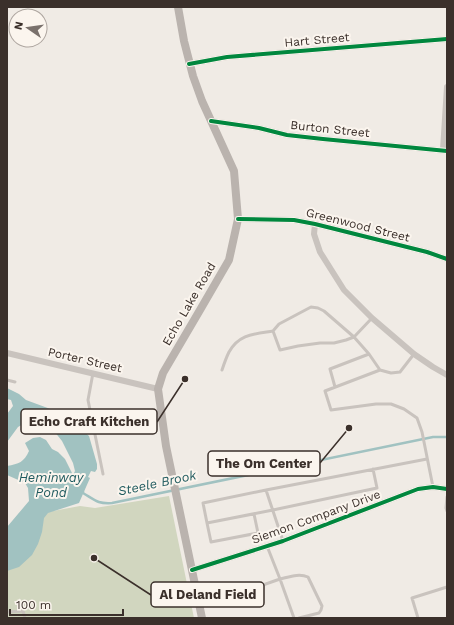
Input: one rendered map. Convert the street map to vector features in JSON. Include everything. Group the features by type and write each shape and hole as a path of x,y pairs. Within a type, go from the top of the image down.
{"main road":[{"name":"Echo Lake Road","path":"178,7 189,64 202,101 234,171 238,219 228,260 162,373 158,389 166,446 202,618"}],"street":[{"name":"Hart Street","path":"189,64 227,57 447,39"},
{"path":"445,150 447,87"},
{"name":"Burton Street","path":"212,120 259,128 287,135 445,150"},
{"name":"Greenwood Street","path":"238,219 294,220 315,224 427,252 447,259"},
{"path":"315,224 314,234 320,252 344,290 372,318 414,354 433,367 447,374"},
{"name":"Porter Street","path":"7,353 158,389"},
{"name":"Siemon Company Drive","path":"192,570 283,541 418,489 433,487 447,490"}],"lane":[{"path":"222,370 228,353 242,338 273,331 279,324 311,307 324,311 354,337 369,354 380,370"},
{"path":"273,331 280,350 320,343 334,343 354,337 372,318"},
{"path":"335,387 330,369 369,354"},
{"path":"414,354 400,372 391,373 380,370 325,391 331,410 376,404 391,404 404,409 417,418 422,432 433,487"},
{"path":"93,373 88,400 103,474"},
{"path":"7,380 15,382"},
{"path":"254,514 258,533 211,542 203,503 427,458"},
{"path":"207,523 377,488 373,469"},
{"path":"266,490 283,541"},
{"path":"447,496 447,511"},
{"path":"267,546 294,618"},
{"path":"200,607 280,579 304,575 308,577 322,606 319,613 299,618"},
{"path":"418,618 412,598 447,587"},
{"path":"7,612 23,611 25,618"}],"green space":[{"path":"169,496 194,618 7,618 7,553 42,513 80,506 95,508"}],"water":[{"name":"Heminway Pond","path":"7,388 19,394 26,400 64,414 89,436 97,469 95,472 91,471 88,477 90,478 79,503 48,513 44,518 42,532 32,555 19,567 7,571 7,527 29,501 28,488 25,483 7,475 7,466 23,460 29,451 25,443 33,438 40,437 46,440 52,449 58,452 65,459 73,475 75,471 73,463 62,441 50,426 41,421 32,419 18,427 7,442 7,414 13,406 11,400 7,399"}],"waterway":[{"name":"Steele Brook","path":"83,491 83,493 96,501 112,503 433,437 447,437"}],"cycle path":[{"path":"189,64 227,57 447,39"},
{"path":"211,121 259,128 287,135 447,151"},
{"path":"238,219 294,220 315,224 427,252 447,259"},
{"path":"192,570 283,541 418,489 433,487 447,489"}],"place":[{"name":"Echo Craft Kitchen","path":"185,379"},
{"name":"The Om Center","path":"349,428"},
{"name":"Al Deland Field","path":"94,558"}]}
